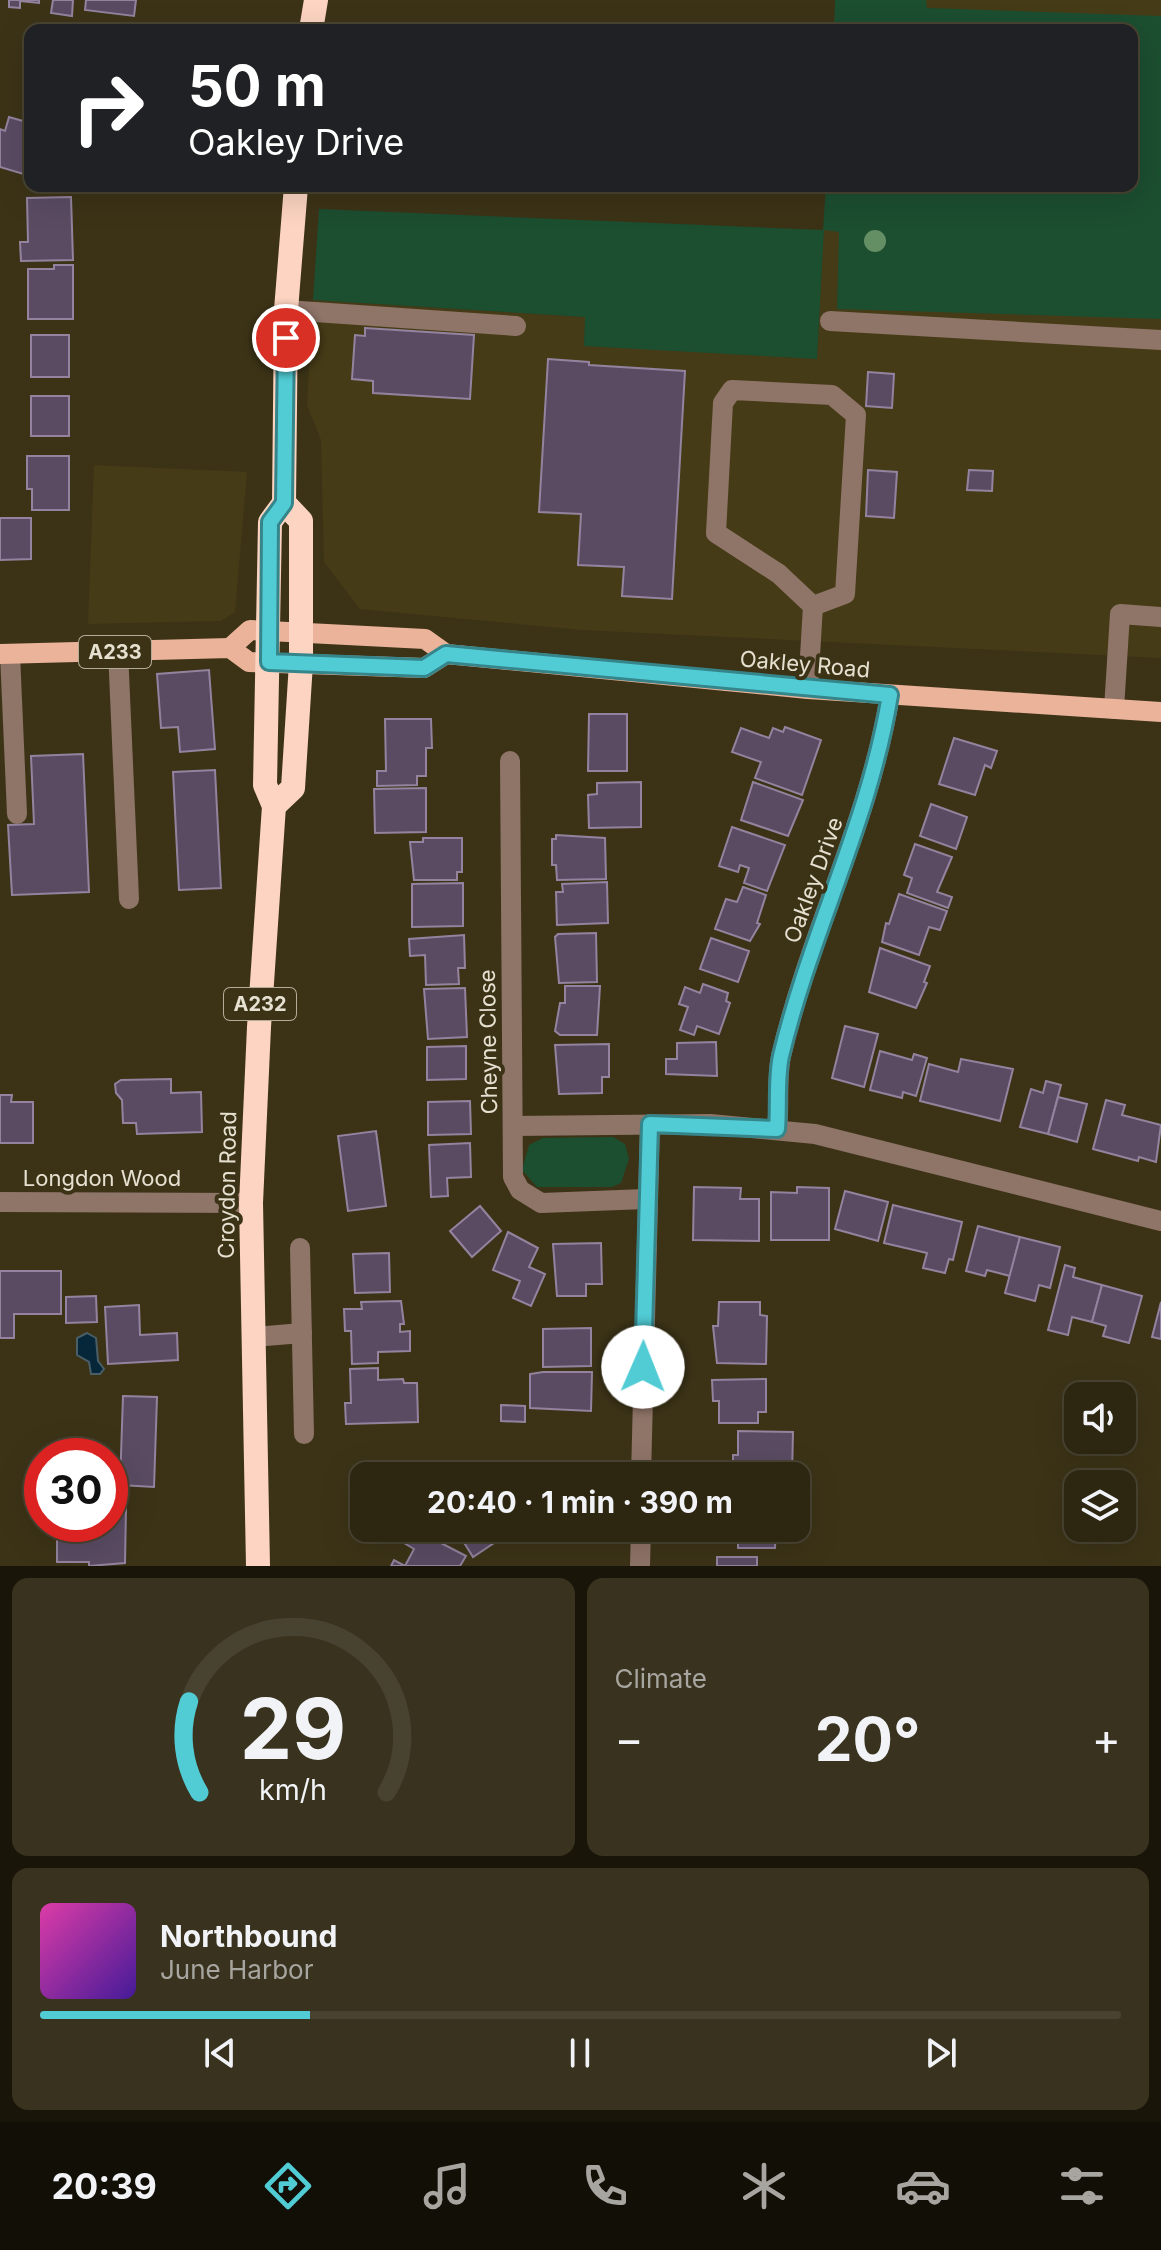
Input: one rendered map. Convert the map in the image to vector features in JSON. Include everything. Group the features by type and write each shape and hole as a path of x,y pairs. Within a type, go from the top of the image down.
{"highway":[{"path":"312,24 316,0"},
{"name":"Croydon Road","path":"258,1566 251,1203 274,806 265,785 270,522 284,503 286,310 296,192"},
{"name":"Croydon Road","path":"274,806 293,788 301,663 301,521 284,503"}],"main road":[{"name":"A233","path":"230,648 250,630 270,630"},
{"name":"Oakley Road","path":"270,630 425,639 446,654 808,689 1161,712"},
{"name":"A233","path":"5,654 230,648 249,662 269,662"},
{"name":"Oakley Road","path":"269,662 424,668 446,654"}],"street":[{"path":"286,310 516,326"},
{"path":"830,321 1161,340"},
{"path":"732,390 832,395 856,415 845,594 813,606 779,574 716,533 723,403 732,390"},
{"path":"808,689 813,606"},
{"path":"1114,709 1120,614 1161,617"},
{"path":"118,651 129,899"},
{"path":"5,654 17,814"},
{"name":"Oakley Drive","path":"777,1129 781,1058 802,978 863,815 880,755 890,695"},
{"name":"Cheyne Close","path":"510,761 513,1177 520,1190 541,1203 646,1199"},
{"path":"641,1462 650,1124"},
{"path":"513,1126 650,1124 777,1129 815,1134 1161,1221"},
{"name":"Longdon Wood","path":"0,1202 251,1203"},
{"path":"300,1248 304,1434"},
{"path":"253,1337 302,1333"},
{"path":"640,1566 641,1542"}],"shaded area":[{"path":"835,0 1161,0 1161,658 582,630 360,609 324,562 321,440 307,405 313,300 586,317 584,345 817,359 826,192 1138,192 1138,24 834,24"},
{"path":"94,465 247,472 235,612 221,621 88,624"}],"green space":[{"path":"835,0 926,0 927,8 1161,16 1161,319 837,309 839,232 824,230 817,359 584,346 585,317 313,300 319,209 823,230 826,192 1138,192 1138,24 834,24"},
{"path":"613,1137 625,1144 629,1159 621,1183 612,1187 537,1187 522,1170 529,1145 543,1138"}],"water":[{"path":"87,1333 96,1338 98,1361 104,1369 100,1374 91,1374 89,1362 77,1355 77,1338"}],"building":[{"path":"9,0 39,0 39,3 20,1 20,8 9,7"},
{"path":"53,0 73,0 72,16 51,13"},
{"path":"86,0 136,0 134,16 85,10"},
{"path":"9,117 24,121 24,174 0,167 0,129 5,131"},
{"path":"71,197 73,260 21,261 20,242 28,242 27,198"},
{"path":"54,265 73,265 73,319 28,319 28,269 54,269"},
{"path":"365,328 474,335 470,399 373,393 373,381 352,379 355,335 365,336"},
{"path":"31,335 69,335 69,377 31,377"},
{"path":"548,359 685,371 672,599 622,596 624,567 578,565 581,514 539,512"},
{"path":"868,372 894,374 892,408 866,406"},
{"path":"31,396 69,396 69,436 31,436"},
{"path":"27,456 69,456 69,510 32,510 32,489 27,489"},
{"path":"868,470 897,472 894,518 866,516"},
{"path":"969,470 993,471 992,491 967,490"},
{"path":"0,518 31,518 31,559 0,560"},
{"path":"209,670 215,749 180,752 178,727 161,728 157,674"},
{"path":"589,714 627,714 627,771 588,771"},
{"path":"385,719 431,719 432,748 426,748 426,776 417,776 417,785 377,786 377,771 386,771"},
{"path":"785,727 821,740 802,795 755,778 761,762 732,752 741,728 769,738 773,728 783,732"},
{"path":"954,738 997,751 991,768 985,765 975,795 939,784"},
{"path":"83,754 89,892 12,895 8,825 34,824 31,756"},
{"path":"215,770 221,888 179,890 173,772"},
{"path":"641,782 641,827 589,828 588,795 597,794 597,783"},
{"path":"753,782 803,800 788,836 741,820"},
{"path":"426,788 426,832 375,833 374,789"},
{"path":"931,804 967,817 956,849 920,836"},
{"path":"732,827 785,845 767,891 744,883 749,868 740,865 738,872 719,866"},
{"path":"556,835 605,838 606,879 557,880 556,865 552,865 552,839 556,839"},
{"path":"423,838 462,838 462,872 457,872 457,880 414,880 410,842 423,842"},
{"path":"915,844 952,857 937,892 952,897 948,908 907,893 912,878 904,875"},
{"path":"607,882 608,923 557,925 556,892 563,892 562,884"},
{"path":"463,883 463,926 412,927 412,884"},
{"path":"743,887 766,895 757,923 760,924 750,941 715,929 726,899 737,902"},
{"path":"899,894 947,911 940,930 929,927 919,955 882,942 886,923 889,924"},
{"path":"596,933 597,982 559,983 555,937 558,934"},
{"path":"464,935 465,968 458,968 459,984 426,985 425,955 410,956 409,939"},
{"path":"711,938 749,951 738,982 700,969"},
{"path":"880,948 930,966 924,982 927,983 916,1008 869,992"},
{"path":"703,984 728,993 726,1001 730,1003 719,1034 697,1026 694,1035 680,1030 688,1007 679,1004 685,987 700,993"},
{"path":"565,986 600,986 597,1035 560,1035 555,1031 560,1003 565,1003"},
{"path":"465,988 467,1037 428,1039 424,989"},
{"path":"845,1026 878,1034 864,1087 832,1078"},
{"path":"716,1042 717,1076 666,1074 666,1059 677,1059 677,1043"},
{"path":"609,1044 609,1077 602,1077 602,1093 559,1094 555,1045"},
{"path":"466,1046 466,1079 427,1080 427,1047"},
{"path":"880,1051 912,1060 914,1054 927,1058 916,1096 903,1092 902,1098 870,1090"},
{"path":"961,1059 1013,1069 1000,1121 920,1101 929,1064 958,1072"},
{"path":"171,1079 171,1093 201,1092 202,1132 137,1134 136,1123 123,1123 122,1100 116,1093 115,1084 121,1080"},
{"path":"1046,1081 1061,1085 1048,1134 1020,1127 1031,1089 1043,1093"},
{"path":"0,1095 12,1095 11,1102 33,1102 33,1143 0,1143"},
{"path":"1058,1097 1087,1104 1077,1142 1048,1134"},
{"path":"1106,1100 1125,1105 1122,1115 1161,1125 1156,1162 1139,1157 1138,1161 1093,1149"},
{"path":"470,1101 471,1134 428,1135 428,1102"},
{"path":"376,1131 386,1206 348,1211 338,1136"},
{"path":"470,1143 471,1177 447,1178 448,1196 431,1197 429,1145"},
{"path":"694,1187 741,1188 740,1199 759,1199 759,1241 693,1240"},
{"path":"797,1187 829,1188 829,1240 771,1240 771,1192 797,1193"},
{"path":"845,1191 888,1202 878,1241 835,1229"},
{"path":"893,1205 962,1222 953,1260 949,1259 945,1273 923,1268 927,1253 884,1243"},
{"path":"480,1206 501,1231 472,1257 450,1231"},
{"path":"978,1226 1020,1237 1010,1276 987,1270 985,1276 966,1271"},
{"path":"508,1232 538,1248 529,1267 545,1274 531,1306 513,1298 520,1281 493,1270"},
{"path":"1020,1237 1060,1247 1050,1288 1039,1285 1035,1301 1005,1293"},
{"path":"601,1243 602,1284 586,1284 586,1296 557,1296 553,1244"},
{"path":"389,1253 390,1292 355,1293 353,1254"},
{"path":"1065,1265 1075,1268 1073,1277 1102,1285 1092,1322 1072,1317 1068,1335 1048,1330"},
{"path":"0,1271 61,1271 61,1314 14,1314 14,1338 0,1338"},
{"path":"1102,1285 1142,1296 1129,1343 1103,1336 1106,1326 1092,1322"},
{"path":"96,1296 97,1322 66,1323 66,1297"},
{"path":"401,1301 404,1324 400,1324 400,1332 410,1331 410,1351 378,1352 378,1363 352,1364 351,1331 345,1331 344,1309 362,1309 361,1302"},
{"path":"719,1302 760,1302 760,1315 767,1316 766,1364 717,1363 713,1326 718,1326"},
{"path":"1161,1302 1161,1339 1152,1337"},
{"path":"139,1305 140,1335 177,1333 178,1360 108,1364 105,1307"},
{"path":"591,1328 591,1366 543,1367 543,1329"},
{"path":"378,1368 378,1380 403,1379 404,1383 417,1383 418,1422 346,1424 345,1403 351,1403 350,1369"},
{"path":"592,1372 591,1411 530,1408 530,1374"},
{"path":"766,1379 766,1412 758,1412 758,1423 719,1423 719,1401 713,1401 712,1380"},
{"path":"123,1396 157,1397 154,1487 128,1485 128,1438 122,1438"},
{"path":"501,1405 525,1406 525,1422 501,1421"},
{"path":"738,1431 793,1432 792,1462 733,1462 733,1455 738,1455"},
{"path":"57,1542 125,1542 125,1563 89,1566 89,1562 57,1562"},
{"path":"439,1542 466,1556 460,1566 405,1566 414,1549 404,1543"},
{"path":"464,1542 496,1542 473,1557"},
{"path":"738,1542 775,1542 775,1548 738,1548"},
{"path":"717,1557 757,1557 757,1566 717,1566"},
{"path":"394,1560 405,1566 391,1566"}],"route":[{"path":"286,338 284,503 270,522 269,662 424,668 446,654 890,695 880,755 863,815 802,978 781,1058 777,1129 650,1124 643,1367"}]}
